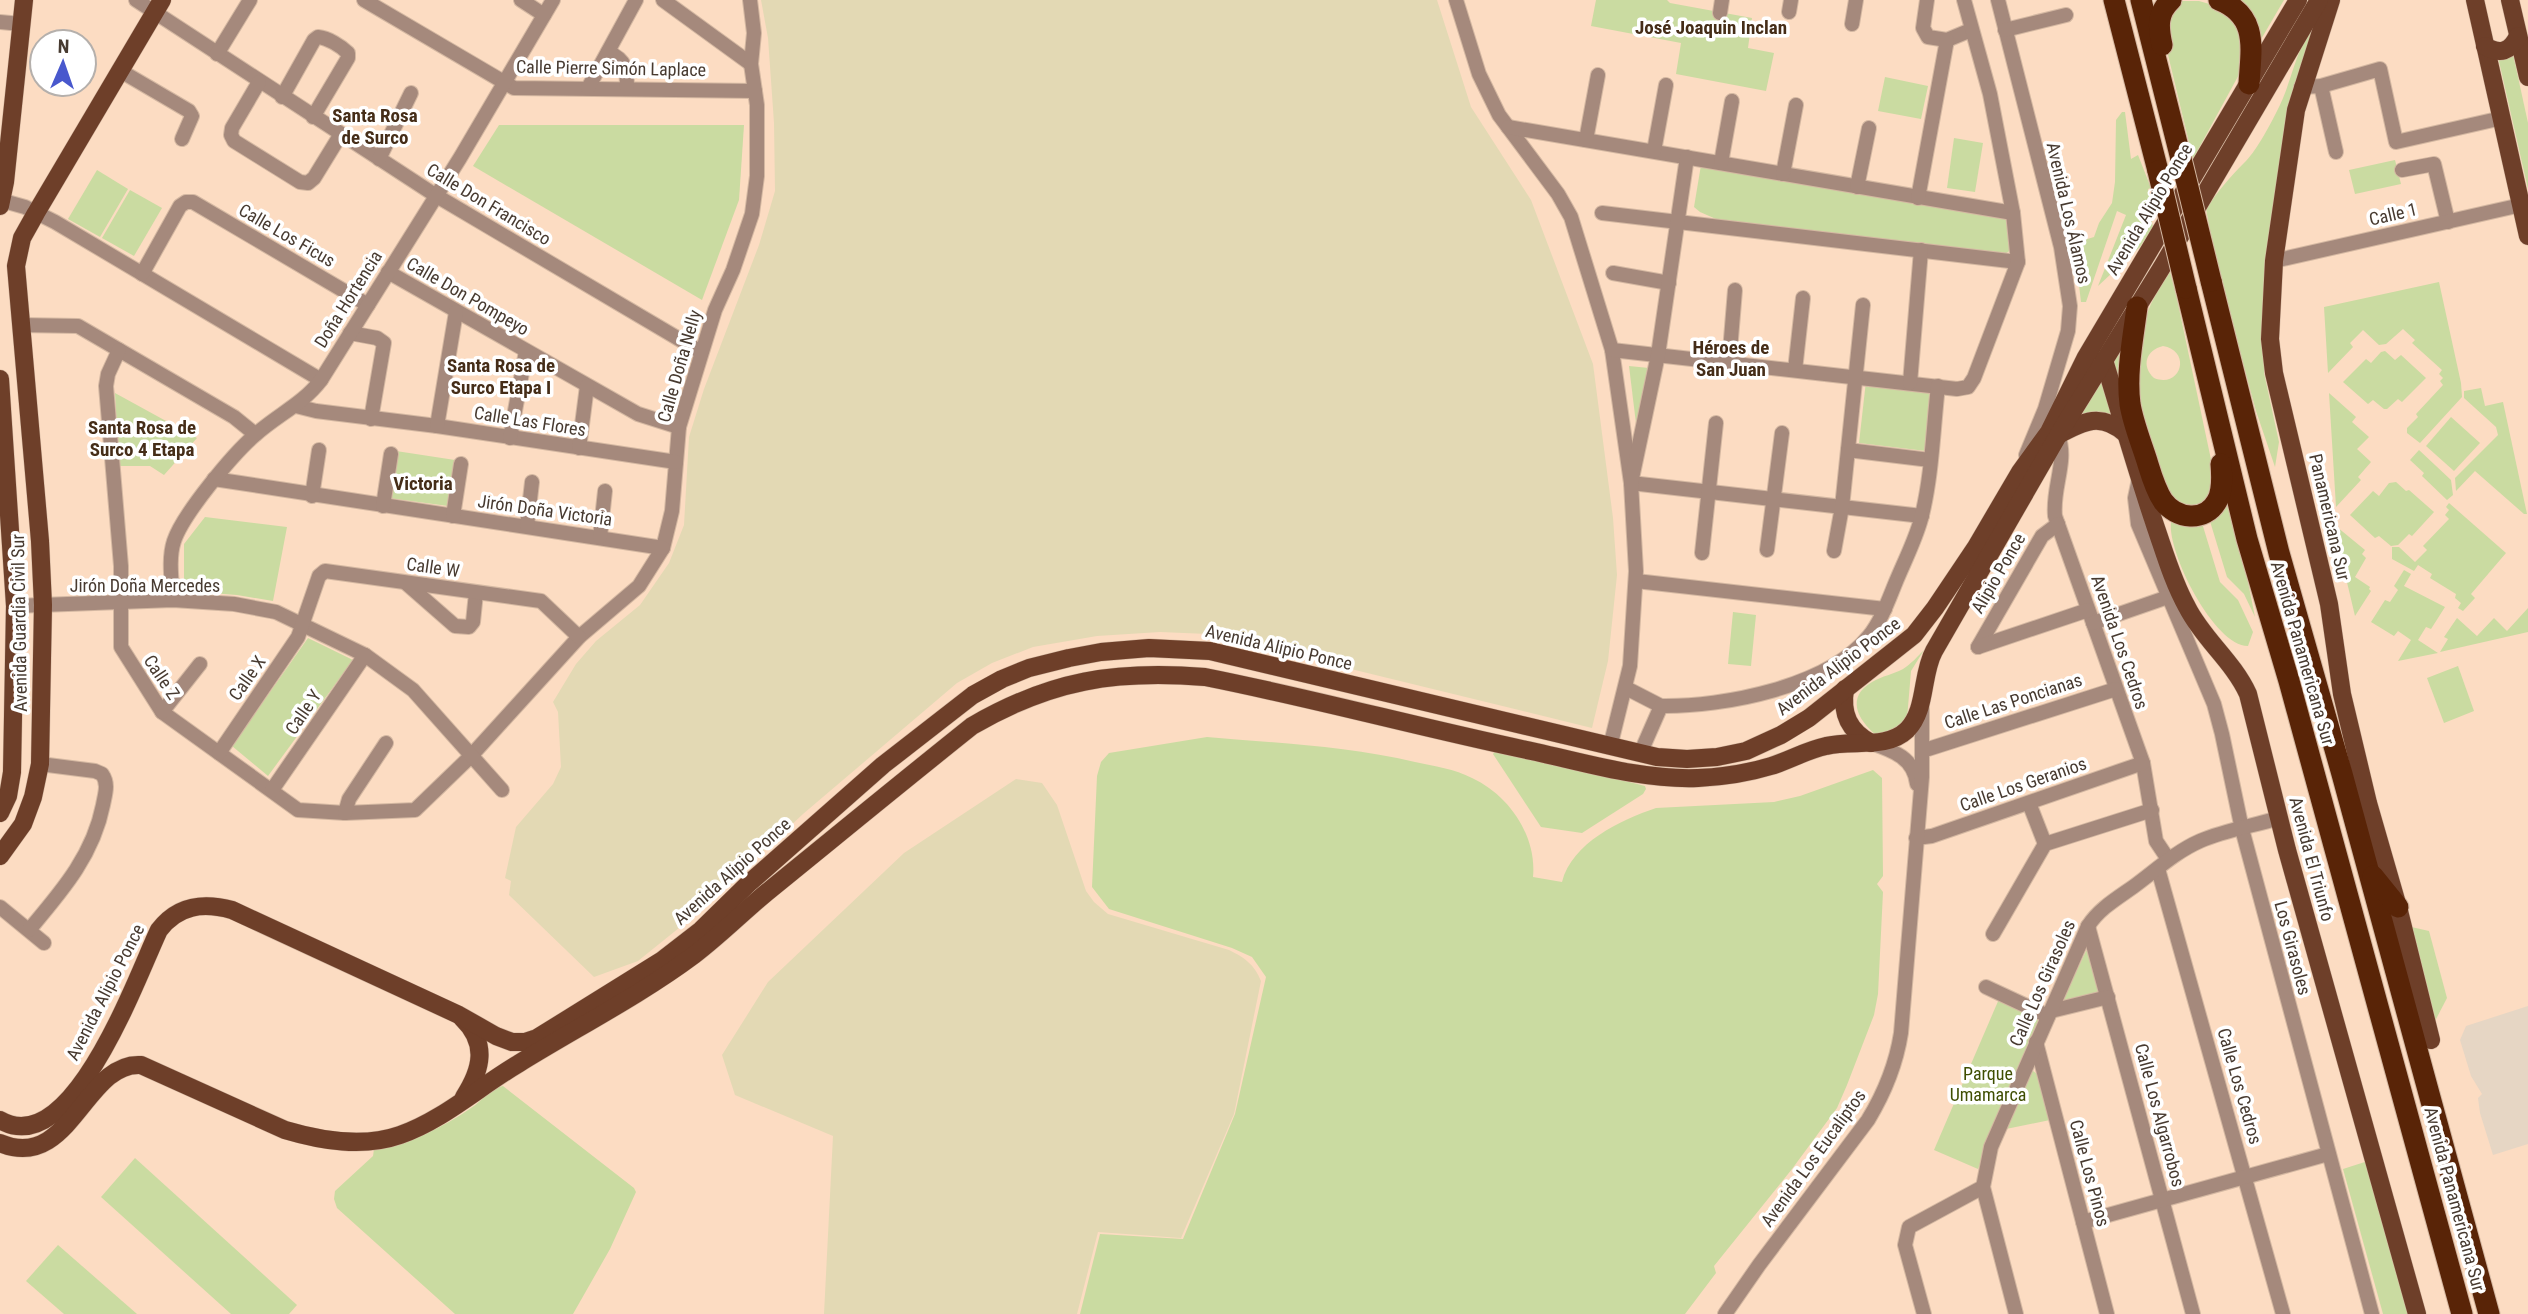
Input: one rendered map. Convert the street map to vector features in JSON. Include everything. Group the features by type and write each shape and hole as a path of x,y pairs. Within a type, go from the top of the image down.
{"highway":[{"name":"Avenida Panamericana Sur","path":"2114,0 2247,539 2289,681 2462,1314"},
{"name":"Avenida Panamericana Sur","path":"2141,0 2279,553 2489,1314"},
{"path":"2163,90 2168,74 2158,26 2161,13 2171,0"},
{"path":"2218,0 2239,12 2250,33 2249,84"},
{"path":"2137,307 2129,361 2130,405 2156,489 2172,511 2182,516 2196,516 2208,511 2217,502 2221,490 2222,475 2215,414"},
{"path":"2368,869 2398,907"},
{"path":"2431,1040 2430,1059 2441,1136"}],"main road":[{"path":"0,202 5,182 24,0"},
{"name":"Avenida Alipio Ponce","path":"0,1120 24,1126 46,1120 58,1111 97,1062 159,930 177,913 200,905 214,905 232,910 459,1015 496,1036 513,1042 537,1038 661,961 701,930 832,809 945,714 1002,679 1029,668 1101,652 1149,648 1210,651 1640,754 1687,759 1717,758 1746,751 1782,735 1809,718 1914,635 1976,547 2020,472 2049,432 2086,358 2298,0"},
{"path":"111,1036 114,1052 120,1057 285,1130 322,1140 355,1143 389,1138 421,1126 695,955 972,726 1001,709 1036,694 1079,681 1160,673 1205,677 1653,777 1700,778 1738,773 1770,766 1823,746 1855,741 1889,741 1909,728 1919,710 1929,660 2058,435 2319,0"},
{"name":"Panamericana Sur","path":"2331,0 2295,110 2274,261 2270,339 2274,373 2329,604 2342,695 2431,1040"},
{"path":"2475,0 2528,232"},
{"path":"2510,0 2527,69"},
{"name":"Avenida Guardia Civil Sur","path":"0,856 23,824 33,797 40,764 43,605 17,257 22,237 158,7"},
{"path":"2486,46 2504,51 2513,45 2518,36"},
{"name":"Avenida El Triunfo","path":"2104,360 2139,479 2187,608 2205,635 2240,677 2248,694 2279,818 2417,1314"},
{"name":"Avenida Guardia Civil Sur","path":"0,379 6,545 15,606 12,772 8,796 0,813"},
{"path":"2058,435 2081,423 2092,421 2109,422 2126,434"},
{"path":"3,433 30,431"},
{"path":"6,545 40,541"},
{"path":"1205,677 1210,651"},
{"path":"1845,689 1843,700 1847,721 1853,730 1871,743"},
{"path":"459,1015 470,1026 480,1051 476,1078 461,1102"},
{"path":"0,1143 10,1147 41,1144 61,1131 108,1078 129,1064 141,1065"}],"street":[{"name":"Calle Don Francisco","path":"136,0 158,7 217,54 435,195 701,352"},
{"path":"217,54 250,0"},
{"name":"Calle Pierre Simón Laplace","path":"364,0 514,88 755,91"},
{"path":"521,0 544,15"},
{"name":"Doña Hortencia","path":"173,600 173,542 214,479 255,434 296,406 321,380 505,84 553,0"},
{"path":"588,88 636,0"},
{"path":"663,0 751,64"},
{"name":"Calle Doña Nelly","path":"470,757 579,637 639,586 663,548 672,511 679,427 701,352 752,214 757,176 755,91 751,64 754,33 750,0"},
{"path":"1456,0 1479,74 1499,115 1572,217 1612,350 1632,484 1636,582 1626,688 1610,747"},
{"path":"1852,24 1856,0"},
{"path":"1927,0 1923,32 1928,37 1947,40 1971,30"},
{"path":"1612,350 1963,389 1968,387 1974,378 2018,262 2013,213 1990,94 1964,0"},
{"name":"Avenida Los Álamos","path":"1998,0 2061,247 2070,306 2068,331 2045,409 2020,472"},
{"path":"2005,30 2066,15"},
{"path":"0,22 21,24"},
{"path":"282,97 318,37 345,50 348,58 313,117"},
{"path":"1918,198 1947,40"},
{"path":"607,52 623,61 627,89"},
{"path":"2301,87 2321,86 2380,69 2396,142 2502,118"},
{"path":"119,70 189,111 192,121 182,139"},
{"path":"1586,140 1598,75"},
{"path":"260,82 232,128 234,141 300,182 308,183 314,178 341,134"},
{"path":"1654,152 1666,85"},
{"path":"2321,86 2336,152"},
{"path":"379,159 411,93"},
{"path":"1721,163 1732,101"},
{"path":"1783,174 1796,105"},
{"path":"1508,127 2013,213"},
{"path":"1857,187 1869,128"},
{"path":"1632,484 1658,355 1687,157"},
{"path":"2402,170 2434,164 2448,222"},
{"path":"0,202 25,207 36,213 321,380"},
{"name":"Calle Los Ficus","path":"142,274 180,206 193,202 368,305"},
{"name":"Calle 1","path":"2274,261 2521,205"},
{"path":"1602,213 2018,262"},
{"path":"1910,383 1921,250"},
{"name":"Calle Don Pompeyo","path":"387,272 638,414 679,427"},
{"path":"1613,273 1669,283"},
{"path":"1729,363 1735,290"},
{"path":"1795,370 1803,298"},
{"path":"1835,551 1863,305"},
{"path":"437,426 456,312"},
{"path":"20,325 78,326 234,417 255,434"},
{"path":"350,333 377,338 383,343 384,352 371,419"},
{"name":"Calle Z","path":"119,350 108,374 106,386 121,566 121,647 162,712 298,810 345,813 415,810 470,757"},
{"path":"510,438 526,351"},
{"path":"579,448 587,386"},
{"path":"1626,688 1661,706 1688,706 1763,694 1789,686 1841,660 1863,643 1871,635 1885,609 1922,516 1937,386"},
{"name":"Calle Las Flores","path":"296,406 676,462"},
{"path":"1702,554 1716,422"},
{"path":"1767,550 1782,433"},
{"name":"Avenida Los Cedros","path":"2058,435 2063,448 2053,496 2058,524 2143,763 2156,841 2163,864"},
{"path":"312,496 319,450"},
{"path":"1848,450 1930,460"},
{"path":"383,506 391,453"},
{"path":"453,516 461,464"},
{"name":"Jirón Doña Victoria","path":"214,479 663,548"},
{"path":"2091,616 2168,597 2138,524 2135,498 2139,479"},
{"path":"527,526 532,481"},
{"path":"1632,484 1922,516"},
{"path":"600,537 605,491"},
{"name":"Alipio Ponce","path":"2058,524 2042,536 1978,647 2091,616"},
{"name":"Calle W","path":"304,624 319,576 325,571 541,601 579,637"},
{"path":"1636,582 1885,609"},
{"path":"407,583 455,626 461,628 469,627 473,622 476,593"},
{"name":"Los Girasoles","path":"2168,597 2214,704 2242,829 2372,1314"},
{"name":"Jirón Doña Mercedes","path":"15,606 173,600 234,604 276,612 365,655 413,691 502,790"},
{"name":"Calle X","path":"219,753 298,637 304,624"},
{"name":"Calle Y","path":"272,790 365,655"},
{"path":"162,712 200,664"},
{"name":"Calle Las Poncianas","path":"1922,751 2116,688"},
{"name":"Avenida Los Eucaliptos","path":"1725,1314 1868,1120 1882,1097 1896,1063 1901,1033 1922,751 1921,697"},
{"path":"1640,754 1661,706"},
{"path":"345,813 349,799 386,743"},
{"name":"Avenida Los Eucaliptos","path":"1871,743 1894,751 1912,766 1916,775 1918,803"},
{"name":"Calle Los Geranios","path":"1916,838 1932,836 2143,763"},
{"path":"29,930 79,869 97,830 107,783 102,774 95,771 40,764"},
{"path":"2029,803 2045,844"},
{"path":"1993,934 2045,844 2152,810"},
{"name":"Calle Los Girasoles","path":"1983,1187 1991,1147 2088,926 2096,914 2163,864 2198,842 2279,818"},
{"name":"Calle Los Cedros","path":"2163,864 2283,1314"},
{"path":"0,907 44,943"},
{"name":"Calle Los Algarrobos","path":"2088,926 2193,1314"},
{"path":"1986,987 2050,1013 2108,998"},
{"name":"Calle Los Pinos","path":"2036,1042 2107,1314"},
{"path":"2083,1222 2328,1154"},
{"path":"1924,1314 1905,1245 1909,1227 1983,1187 2016,1314"}],"shaded area":[{"path":"2528,1006 2528,1144 2493,1155 2480,1113 2478,1098 2482,1094 2471,1076 2460,1040 2466,1026"}],"green space":[{"path":"1596,0 1667,0 1670,3 1752,18 1748,48 1774,53 1766,91 1676,74 1681,43 1591,26"},
{"path":"2227,0 2284,0 2260,41"},
{"path":"2182,1 2199,1 2213,5 2239,25 2248,58 2193,159 2163,34 2172,7"},
{"path":"2318,20 2264,329 2264,373 2279,442 2275,467 2256,411 2217,268 2206,209 2262,140 2282,101 2304,41"},
{"path":"2513,54 2528,123 2528,189 2498,57"},
{"path":"1885,77 1928,86 1921,119 1878,111"},
{"path":"2125,112 2131,159 2138,155 2151,188 2148,189 2153,227 2140,247 2098,286 2126,215 2117,211 2086,302 2081,302 2074,243 2094,237 2099,223 2112,203 2116,120"},
{"path":"499,125 744,125 739,200 702,300 473,166"},
{"path":"1954,138 1983,143 1975,192 1947,188"},
{"path":"2395,160 2401,184 2355,194 2349,170"},
{"path":"1701,165 2001,215 2009,221 2011,250 2003,255 1716,219 1694,207"},
{"path":"97,170 128,189 100,237 68,219"},
{"path":"130,190 162,208 134,256 102,238"},
{"path":"2170,272 2213,469 2212,492 2200,506 2182,508 2165,487 2140,401 2138,357 2141,336 2156,293","holes":["2163,346 2178,355 2180,368 2171,378 2154,378 2147,364 2149,355"]},
{"path":"2439,282 2462,397 2420,443 2407,433 2407,428 2443,385 2440,381 2443,378 2439,374 2442,370 2412,343 2415,340 2403,329 2386,344 2379,345 2363,330 2350,343 2353,347 2328,373 2324,307"},
{"path":"2125,342 2126,425 2104,413 2080,413"},
{"path":"2385,351 2395,360 2401,355 2426,378 2402,402 2398,399 2387,409 2373,400 2368,404 2343,382 2366,359 2371,363"},
{"path":"1629,366 1649,368 1638,440"},
{"path":"1866,381 1933,388 1926,451 1859,443"},
{"path":"2481,388 2485,406 2503,402 2527,514 2475,471 2456,491 2455,478 2498,435 2496,427 2464,398 2464,391"},
{"path":"115,393 197,438 164,475 150,466 119,466"},
{"path":"2329,393 2356,417 2352,422 2369,437 2357,449 2371,462 2358,477 2361,480 2336,507"},
{"path":"2451,417 2480,443 2454,471 2426,446"},
{"path":"2419,450 2451,480 2453,495 2447,500 2410,460"},
{"path":"396,451 455,460 448,506 389,498"},
{"path":"2396,482 2434,512 2412,536 2409,534 2398,545 2391,546 2379,536 2375,538 2350,515 2373,491 2379,496 2389,483"},
{"path":"2231,497 2255,617 2244,594 2227,577 2209,518"},
{"path":"2449,503 2506,553 2471,594 2475,598 2463,611 2458,608 2461,603 2455,598 2456,594 2430,578 2432,574 2418,565 2414,571 2392,559 2392,547 2399,547 2415,562 2427,550 2423,546 2449,519 2445,515 2449,510 2446,507"},
{"path":"205,517 287,527 273,601 184,591 184,544"},
{"path":"2171,522 2202,523 2220,582 2238,600 2253,632 2248,646 2235,642 2221,631 2195,595 2177,554"},
{"path":"2337,527 2365,550 2362,554 2366,558 2355,577 2370,587 2371,591 2355,616 2336,536"},
{"path":"2404,570 2411,574 2404,586 2445,607 2431,629 2426,627 2418,640 2438,653 2398,661 2411,640 2398,631 2394,636 2371,622 2385,600 2390,602 2398,590 2394,586"},
{"path":"2528,608 2528,632 2440,652 2448,639 2444,637 2457,618 2477,636 2494,618 2507,631"},
{"path":"1733,612 1756,615 1751,666 1728,664"},
{"path":"308,638 353,660 268,776 232,746"},
{"path":"1924,650 1911,671 1907,719 1893,734 1876,735 1864,722 1857,708 1859,694 1872,682 1906,667"},
{"path":"2458,666 2474,711 2444,723 2427,678"},
{"path":"1207,737 1364,752 1437,766 1465,775 1498,795 1518,818 1530,847 1533,877 1562,882 1567,868 1576,856 1599,835 1613,826 1656,808 1774,802 1800,796 1873,770 1882,778 1883,876 1877,884 1883,892 1878,994 1874,1015 1837,1108 1714,1266 1716,1273 1685,1314 1080,1314 1100,1234 1183,1239 1235,1114 1266,977 1252,957 1232,948 1109,909 1092,887 1097,776 1101,762 1109,753"},
{"path":"1497,748 1645,786 1646,789 1643,794 1582,833 1541,827 1493,754"},
{"path":"2407,926 2429,931 2447,998 2434,1023"},
{"path":"2089,950 2102,992 2062,1002 2086,951"},
{"name":"Parque Umamarca","path":"1999,999 2042,1017 1978,1169 1934,1150"},
{"path":"2032,1070 2037,1074 2050,1120 2006,1129"},
{"path":"503,1086 636,1192 610,1249 573,1314 455,1314 337,1208 334,1199 335,1191 373,1156 374,1149 412,1139 437,1128 471,1108 494,1089"},
{"path":"135,1158 297,1305 289,1314 231,1314 101,1197"},
{"path":"2371,1160 2413,1314 2383,1314 2343,1169"},
{"path":"58,1245 137,1314 64,1314 26,1281"}],"sand":[{"path":"761,0 1437,0 1471,107 1531,200 1593,364 1613,518 1617,575 1608,661 1592,728 1208,634 1160,632 1097,636 1033,647 992,663 957,683 803,814 700,911 638,961 594,977 509,895 511,881 505,878 516,827 553,784 561,767 558,712 553,702 576,664 596,641 640,605 669,563 684,525 689,437 704,389 759,245 775,191 774,123 768,38"},
{"path":"1016,779 1042,783 1057,805 1086,891 1108,914 1229,950 1255,970 1261,981 1234,1114 1181,1238 1098,1232 1077,1314 824,1314 833,1136 735,1095 722,1055 768,982 904,853"}],"district":[{"name":"José Joaquin Inclan","path":"1711,27"},
{"name":"Santa Rosa de Surco","path":"375,126"},
{"name":"Héroes de San Juan","path":"1731,358"},
{"name":"Santa Rosa de Surco Etapa I","path":"501,376"},
{"name":"Santa Rosa de Surco 4 Etapa","path":"142,438"},
{"name":"Victoria","path":"423,483"}]}
